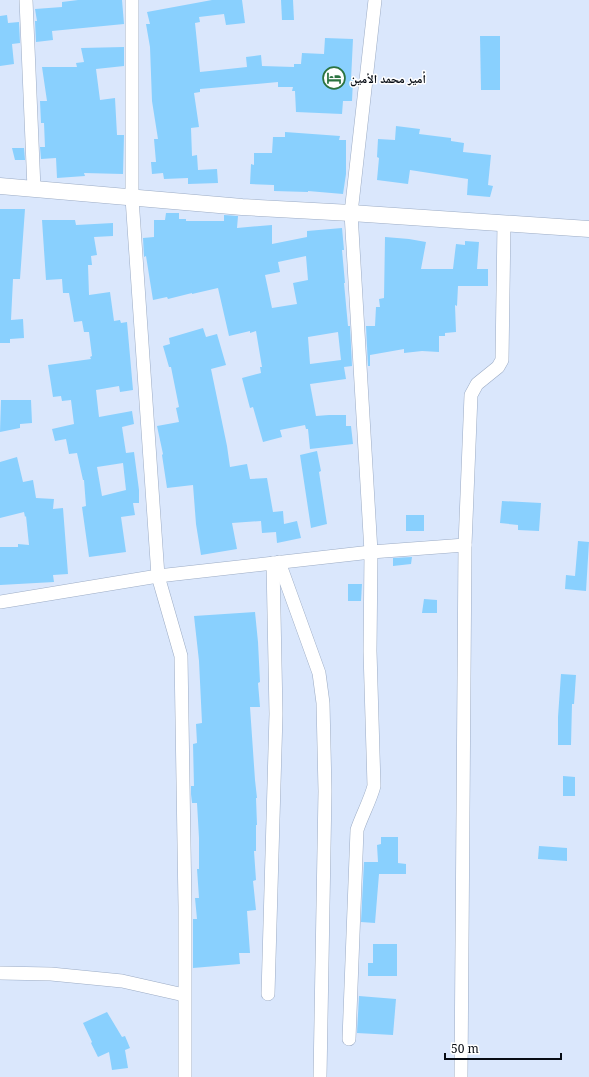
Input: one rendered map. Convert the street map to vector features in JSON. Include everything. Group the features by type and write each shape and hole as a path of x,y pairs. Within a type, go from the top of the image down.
{"street":[{"path":"26,0 34,189"},
{"path":"132,0 132,198 158,576 182,656 186,907 184,995 185,1077"},
{"path":"349,1039 357,830 363,813 370,800 374,786 370,651 371,552 351,213 375,0"},
{"path":"0,186 242,208 351,213 589,229"},
{"path":"460,1077 465,546 471,395 477,384 498,367 502,360 504,223"},
{"path":"0,602 158,576 371,552 465,546"},
{"path":"268,994 276,714 276,562"},
{"path":"276,562 319,673 323,703 325,791 320,1077"},
{"path":"0,973 51,974 122,981 184,995"}],"building":[{"path":"78,0 122,0 124,24 52,31 53,40 36,42 35,21 37,21 35,9 62,7 62,2"},
{"path":"212,0 242,0 245,23 226,25 224,14 199,17 200,22 195,23 200,72 247,67 246,57 261,55 262,66 294,67 294,64 301,64 302,53 324,54 325,38 353,39 351,80 353,80 352,101 343,101 342,114 296,112 295,91 292,91 293,87 278,87 278,82 200,89 200,92 194,93 199,127 191,128 192,156 197,155 198,170 217,169 218,183 188,184 188,178 164,179 163,173 152,174 151,162 156,162 154,139 158,139 152,101 150,47 146,24 150,24 147,12"},
{"path":"281,0 293,0 294,20 282,20"},
{"path":"7,15 8,23 19,22 20,43 12,44 14,64 0,66 0,16"},
{"path":"480,36 500,36 500,90 481,90"},
{"path":"124,47 124,66 96,69 100,100 115,98 117,135 124,135 123,174 84,173 85,176 57,178 56,158 41,159 40,147 45,147 44,123 41,123 40,101 47,101 42,67 77,67 76,63 84,62 81,48"},
{"path":"396,126 420,129 419,134 451,138 451,141 464,143 463,152 491,155 488,185 493,186 490,197 467,195 468,179 410,170 408,184 377,180 379,158 377,157 378,139 395,140"},
{"path":"285,132 340,136 339,140 346,140 346,174 343,194 308,191 274,191 274,185 250,184 251,164 254,165 254,153 272,153 273,137 285,137"},
{"path":"12,148 24,148 25,160 15,160"},
{"path":"0,209 25,209 20,279 13,279 11,320 23,319 24,338 10,339 10,343 0,343"},
{"path":"166,213 179,213 179,219 186,219 186,221 224,221 224,215 238,216 237,228 272,225 272,244 307,237 307,231 342,228 344,283 348,326 350,326 352,366 344,367 346,379 310,384 316,416 346,415 346,426 351,426 353,444 310,449 308,429 306,429 305,425 280,430 282,437 263,442 253,407 250,408 242,378 261,373 260,367 262,367 256,331 229,336 218,288 168,299 167,297 153,300 146,256 144,257 143,238 154,237 154,220 165,220","holes":["306,256 308,280 293,283 297,304 272,308 265,275 280,272 278,262","338,332 341,360 310,364 308,337"]},
{"path":"42,220 75,220 76,225 113,223 113,236 94,237 97,255 91,256 92,265 88,265 89,295 110,292 114,321 120,320 121,323 127,322 133,390 120,392 119,386 96,390 99,417 132,411 134,424 122,427 126,453 134,452 139,490 139,503 133,503 135,515 121,517 126,552 89,557 82,507 86,506 84,480 77,453 69,454 66,439 55,441 52,429 74,424 71,400 62,401 61,396 53,397 48,365 91,359 90,357 92,356 89,332 84,332 82,321 74,322 69,293 63,293 62,279 46,280","holes":["123,463 126,490 102,496 97,467"]},
{"path":"385,237 426,242 421,269 453,269 456,244 465,245 465,241 479,242 477,269 488,269 488,286 458,286 457,306 455,305 456,332 445,333 445,336 439,336 439,352 422,351 404,353 404,349 370,355 370,366 368,366 366,326 375,326 376,307 380,307 379,299 384,298"},
{"path":"203,328 206,337 217,334 226,365 211,369 230,467 247,464 250,479 267,478 273,512 283,511 284,524 297,521 301,538 277,543 276,532 262,533 261,521 232,523 237,549 201,555 196,524 193,485 167,488 163,454 157,426 179,422 176,408 179,407 171,367 169,367 163,346 170,344 169,338"},
{"path":"1,400 31,400 32,423 20,424 20,428 0,432"},
{"path":"317,451 321,471 319,472 327,524 311,528 300,455"},
{"path":"17,457 23,482 33,480 36,498 54,499 53,509 63,508 68,574 53,575 54,582 0,585 0,547 18,547 18,544 29,545 26,516 25,517 24,512 0,518 0,462"},
{"path":"502,501 541,503 539,531 518,530 518,525 500,523"},
{"path":"406,515 424,515 424,531 406,531"},
{"path":"578,541 589,542 586,591 565,589 566,575 575,576"},
{"path":"412,557 411,564 393,566 393,558"},
{"path":"348,584 362,584 361,601 348,601"},
{"path":"424,599 437,600 437,613 422,613"},
{"path":"255,612 258,642 260,682 258,683 260,707 250,707 257,798 257,825 256,851 254,851 256,880 253,881 256,910 247,911 250,953 239,953 240,964 193,968 193,919 197,919 195,898 199,898 197,869 199,869 199,838 197,803 192,803 191,786 194,786 193,744 197,743 196,724 202,723 199,661 194,616"},
{"path":"561,674 576,675 574,704 572,704 571,745 558,745"},
{"path":"563,776 575,777 575,796 563,796"},
{"path":"381,837 398,837 398,863 406,864 406,874 379,874 375,923 361,922 364,862 378,862 377,845 381,844"},
{"path":"539,846 567,848 567,861 538,859"},
{"path":"373,944 397,944 397,976 368,976 368,963 373,963"},
{"path":"359,996 396,999 393,1035 357,1033"},
{"path":"107,1012 122,1037 125,1036 130,1048 125,1050 128,1068 112,1070 109,1052 98,1057 83,1023"}],"place":[{"name":"أمير محمد الأمين","path":"334,78"}]}
